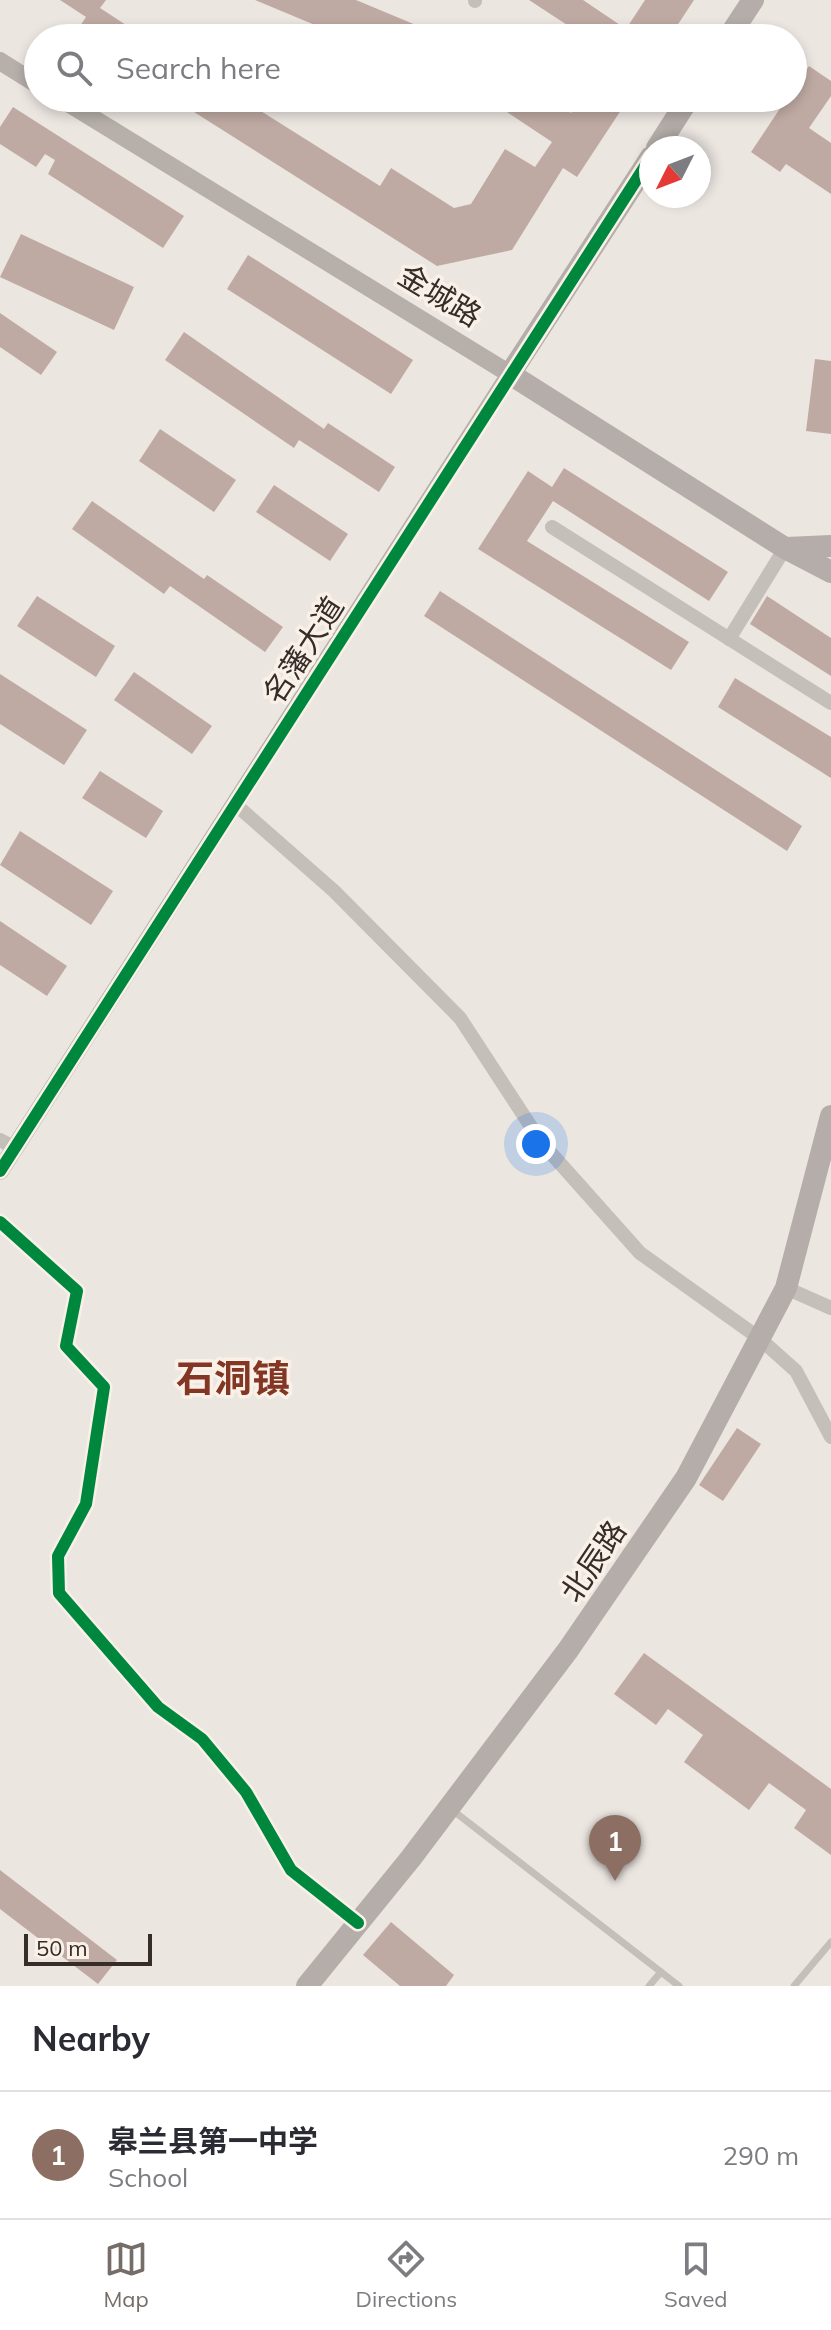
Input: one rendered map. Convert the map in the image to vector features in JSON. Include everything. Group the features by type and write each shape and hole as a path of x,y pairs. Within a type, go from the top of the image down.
{"main road":[{"path":"737,24 753,0"},
{"path":"0,61 24,76"},
{"name":"金城路","path":"83,112 510,374 785,548 831,572"},
{"path":"665,136 680,112"},
{"name":"名藩大道","path":"0,1171 7,1144 235,804 639,175"},
{"path":"785,548 831,546"},
{"name":"北辰路","path":"307,1986 568,1650 686,1478 786,1288 831,1116"}],"street":[{"path":"552,527 831,703"},
{"path":"729,639 785,548"},
{"path":"235,804 334,891 460,1018 541,1142 640,1253 759,1338 796,1371 831,1437"},
{"path":"0,1222 77,1291 66,1346 104,1387 86,1504 58,1556 59,1593 158,1707 202,1739 238,1781 291,1870 358,1923"},
{"path":"786,1288 831,1308"}],"lane":[{"path":"449,1807 679,1986"},
{"path":"794,1986 831,1942"},
{"path":"649,1986 661,1972"}],"building":[{"path":"60,0 106,0 100,8 125,24 81,24 86,17"},
{"path":"255,0 356,0 413,24 312,24"},
{"path":"529,0 583,0 619,24 566,24"},
{"path":"645,0 694,0 678,24 629,24"},
{"path":"809,66 831,81 831,96 809,128 831,143 831,194 786,164 780,172 751,152 778,112 807,112"},
{"path":"13,107 184,216 163,248 48,174 55,160 45,154 36,167 0,144 0,127"},
{"path":"194,112 262,112 380,186 391,168 454,208 471,204 505,149 535,167 552,142 507,112 620,112 577,177 563,168 512,250 437,266"},
{"path":"21,234 134,287 114,330 0,277"},
{"path":"248,255 413,360 391,394 227,289"},
{"path":"0,313 57,352 41,375 0,347"},
{"path":"184,332 324,429 328,423 395,467 379,492 299,440 294,448 165,360"},
{"path":"815,359 831,361 831,434 806,431"},
{"path":"160,429 236,480 214,512 139,461"},
{"path":"564,468 728,572 709,601 553,501 527,541 689,642 671,670 478,549 528,471 552,487"},
{"path":"274,485 348,534 330,561 256,512"},
{"path":"92,501 204,579 207,575 283,627 265,652 170,586 164,594 72,529"},
{"path":"440,591 802,826 787,851 424,616"},
{"path":"37,596 115,646 96,677 17,626"},
{"path":"767,596 831,638 831,676 750,624"},
{"path":"134,672 212,726 192,754 114,700"},
{"path":"0,674 87,730 64,765 0,724"},
{"path":"735,678 831,737 831,778 718,707"},
{"path":"100,771 163,811 146,838 82,798"},
{"path":"20,831 113,891 91,925 0,865"},
{"path":"0,921 67,966 47,996 0,965"},
{"path":"737,1428 761,1444 723,1501 699,1485"},
{"path":"644,1653 831,1789 831,1855 794,1828 806,1810 769,1783 749,1810 684,1762 703,1735 668,1709 656,1725 614,1694"},
{"path":"0,1870 117,1960 98,1984 0,1909"},
{"path":"391,1922 454,1975 446,1986 400,1986 363,1955"}],"cycle path":[{"path":"0,1171 639,176"},
{"path":"0,1222 77,1291 66,1346 104,1387 86,1504 58,1556 59,1593 158,1707 202,1739 246,1792 291,1870 358,1923"}],"place":[{"name":"皋兰县第一中学","path":"615,1881"}],"district":[{"name":"石洞镇","path":"233,1378"}]}
